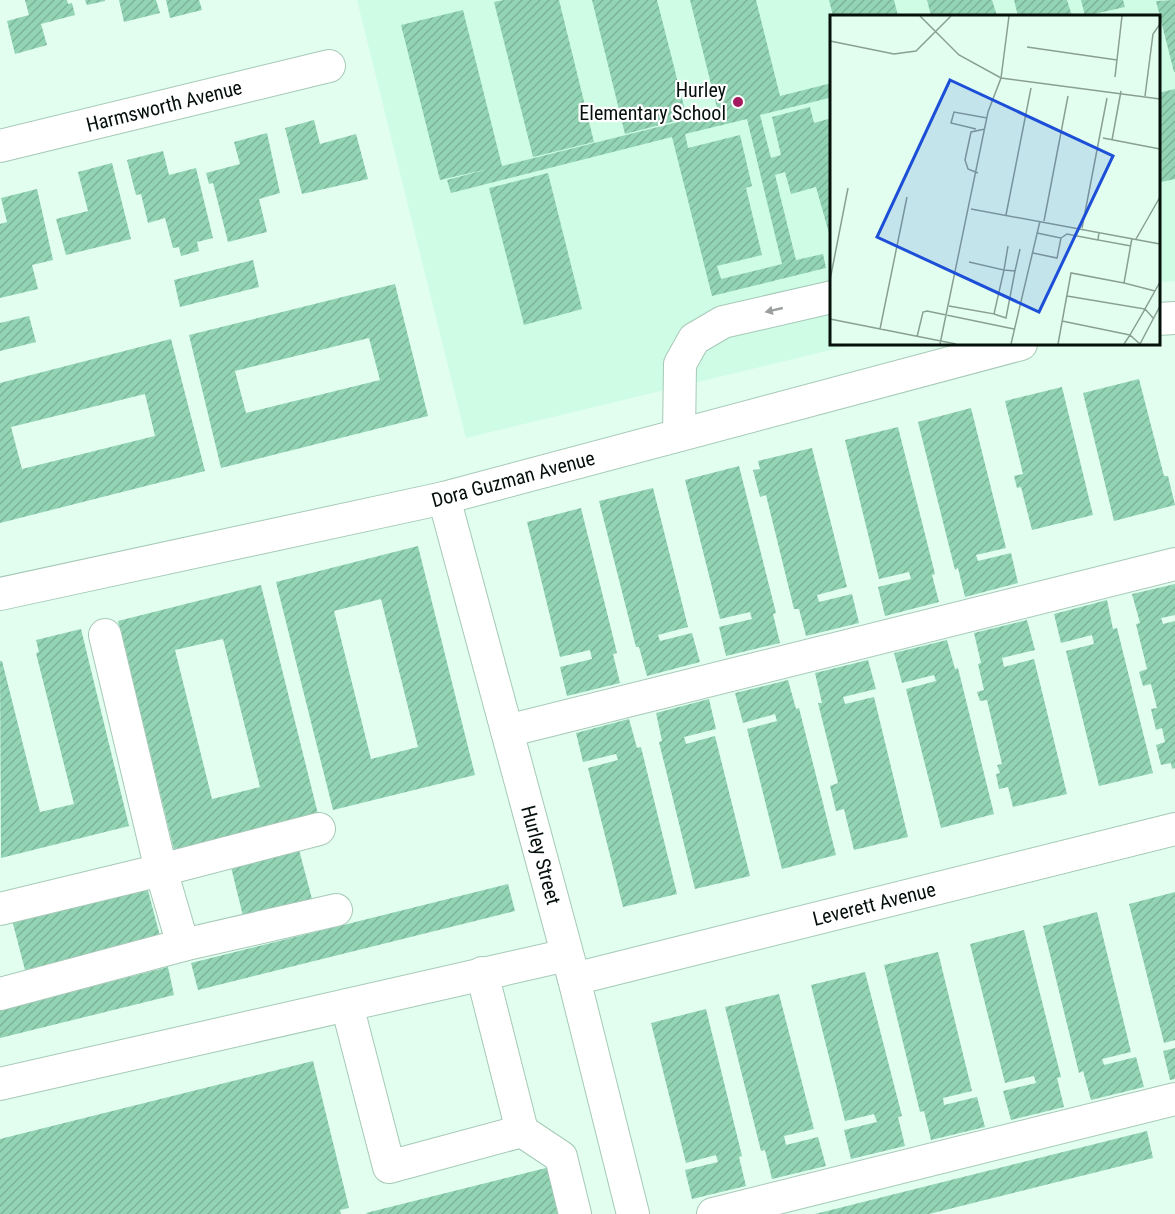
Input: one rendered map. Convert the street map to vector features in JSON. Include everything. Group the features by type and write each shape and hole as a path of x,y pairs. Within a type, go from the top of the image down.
{"street":[{"name":"Harmsworth Avenue","path":"0,146 329,66"},
{"path":"679,435 680,364 694,339 723,322 830,297"},
{"path":"1160,320 1175,318"},
{"name":"Dora Guzman Avenue","path":"0,594 444,498 679,435 971,350 1013,345"},
{"name":"Hurley Street","path":"444,498 571,967 633,1214"},
{"path":"507,731 1175,564"},
{"path":"105,635 161,870 183,945"},
{"path":"0,909 319,829"},
{"name":"Leverett Avenue","path":"0,1084 482,973 571,967 1175,830"},
{"path":"0,994 183,945 336,910"},
{"path":"482,973 522,1131 561,1157 575,1214"},
{"path":"347,1005 389,1167 522,1131"},
{"path":"713,1214 1175,1099"}],"shaded area":[{"path":"357,0 1175,0 1175,281 1160,282 1160,15 830,15 830,345 851,345 466,438"}],"building":[{"path":"25,0 67,0 68,4 72,3 75,15 41,24 47,45 15,54 7,21 29,15"},
{"path":"85,0 105,0 105,1 87,5"},
{"path":"119,0 156,0 160,13 124,22"},
{"path":"166,0 199,0 202,10 170,18"},
{"path":"559,0 594,142 533,157 494,2"},
{"path":"592,0 657,0 687,118 625,134"},
{"path":"690,0 756,0 780,96 830,84 830,101 829,98 760,115 771,158 781,155 772,117 810,107 814,123 830,119 830,237 816,187 791,194 785,172 775,175 796,260 823,254 826,268 712,296 672,137 451,193 447,180 488,169 440,180 401,25 463,10 502,166 718,112","holes":["747,119 782,264 721,279 717,266 762,255 746,188 752,186 740,135 688,148 685,134"]},
{"path":"829,0 894,0 898,15 833,15"},
{"path":"927,0 992,0 997,15 931,15"},
{"path":"1014,0 1067,0 1072,15 1018,15"},
{"path":"1081,0 1123,0 1125,7 1085,15"},
{"path":"1175,0 1175,72 1174,72 1156,1"},
{"path":"1175,89 1175,179 1161,182 1160,178 1160,93"},
{"path":"314,120 320,144 356,134 368,179 302,194 285,128"},
{"path":"267,133 280,193 259,199 267,232 228,242 213,183 209,184 206,173 240,164 234,142"},
{"path":"163,151 169,175 196,168 213,238 197,242 199,251 181,256 179,247 173,248 165,218 148,223 141,194 136,195 127,160"},
{"path":"112,163 131,239 66,255 56,219 88,211 78,172"},
{"path":"548,173 582,309 524,325 489,188"},
{"path":"37,189 53,260 32,265 38,289 0,298 0,224 7,222 1,198"},
{"path":"253,260 259,287 180,307 174,280"},
{"path":"395,284 428,416 221,468 189,335","holes":["369,338 380,380 246,413 235,371"]},
{"path":"29,316 36,342 0,351 0,323"},
{"path":"171,339 205,471 0,523 0,383","holes":["145,394 155,436 22,469 11,427"]},
{"path":"1139,379 1164,476 1168,476 1175,505 1114,521 1083,393"},
{"path":"1062,387 1093,515 1032,530 1021,487 1017,488 1014,476 1023,474 1005,401"},
{"path":"971,408 1006,548 976,555 978,561 1011,553 1018,583 965,597 958,568 955,570 918,422"},
{"path":"898,427 935,574 932,575 939,602 885,616 878,587 911,579 909,572 879,579 845,440"},
{"path":"812,448 847,587 817,595 819,602 852,594 859,623 806,636 799,609 794,609 766,495 760,497 753,470 760,469 758,461"},
{"path":"739,466 776,613 773,614 780,643 726,656 719,627 752,619 750,612 720,619 685,480"},
{"path":"653,488 688,627 658,635 660,641 692,633 700,662 647,676 639,647 636,647 599,501"},
{"path":"581,508 617,653 613,654 620,683 567,696 560,667 592,659 590,650 560,657 527,522"},
{"path":"418,546 475,775 333,810 276,582","holes":["381,599 418,747 371,759 334,611"]},
{"path":"1175,584 1175,615 1161,618 1163,624 1175,621 1175,768 1172,769 1171,763 1161,765 1156,745 1165,742 1162,728 1156,730 1151,709 1157,708 1151,684 1143,686 1139,672 1147,669 1136,624 1140,623 1132,594"},
{"path":"261,585 318,814 174,850 118,621","holes":["223,639 260,787 212,799 175,650"]},
{"path":"1107,600 1113,629 1117,628 1153,773 1099,786 1066,651 1094,644 1092,635 1061,643 1054,614"},
{"path":"1027,620 1035,650 1002,658 1004,667 1034,659 1067,794 1013,807 1008,787 999,789 996,774 1000,773 997,765 1002,764 987,700 980,701 977,692 984,690 974,633"},
{"path":"81,629 129,826 1,858 0,661 2,661 40,812 74,804 36,653 39,652 36,640"},
{"path":"947,640 955,669 958,668 994,814 941,828 906,689 936,681 934,675 902,683 894,653"},
{"path":"868,660 876,689 843,697 845,704 874,697 908,837 854,850 844,809 836,811 830,786 838,783 818,703 822,703 815,673"},
{"path":"788,680 796,709 799,708 836,855 782,869 747,729 777,721 775,714 743,723 735,693"},
{"path":"709,699 716,729 684,737 686,744 715,736 750,876 695,889 659,742 662,741 656,713"},
{"path":"629,719 637,748 641,747 677,894 623,907 588,768 618,760 616,754 583,762 576,733"},
{"path":"298,846 312,899 243,916 230,863"},
{"path":"146,883 160,936 25,970 11,916"},
{"path":"508,884 515,911 198,990 191,963"},
{"path":"1175,892 1175,1040 1164,1043 1129,904"},
{"path":"1097,912 1131,1052 1102,1059 1104,1065 1136,1057 1144,1087 1091,1100 1083,1071 1079,1073 1043,926"},
{"path":"1024,930 1061,1077 1057,1078 1064,1107 1011,1120 1003,1091 1036,1083 1034,1076 1005,1083 970,944"},
{"path":"938,952 972,1091 943,1098 944,1105 977,1097 985,1127 931,1140 924,1111 920,1112 884,965"},
{"path":"168,967 174,995 0,1038 0,1010"},
{"path":"865,972 902,1116 898,1117 905,1146 851,1159 844,1130 877,1122 874,1114 845,1121 811,985"},
{"path":"779,994 814,1129 784,1136 786,1145 818,1137 826,1166 772,1179 765,1150 761,1151 725,1007"},
{"path":"706,1009 742,1156 739,1157 746,1186 692,1199 685,1170 718,1162 716,1155 686,1163 651,1023"},
{"path":"1175,1048 1175,1079 1170,1080 1163,1051"},
{"path":"313,1061 349,1208 340,1210 341,1214 0,1214 0,1139"},
{"path":"1147,1131 1153,1158 929,1214 815,1214"},
{"path":"550,1167 562,1214 366,1213"}],"place":[{"name":"Hurley Elementary School","path":"738,102"}]}
